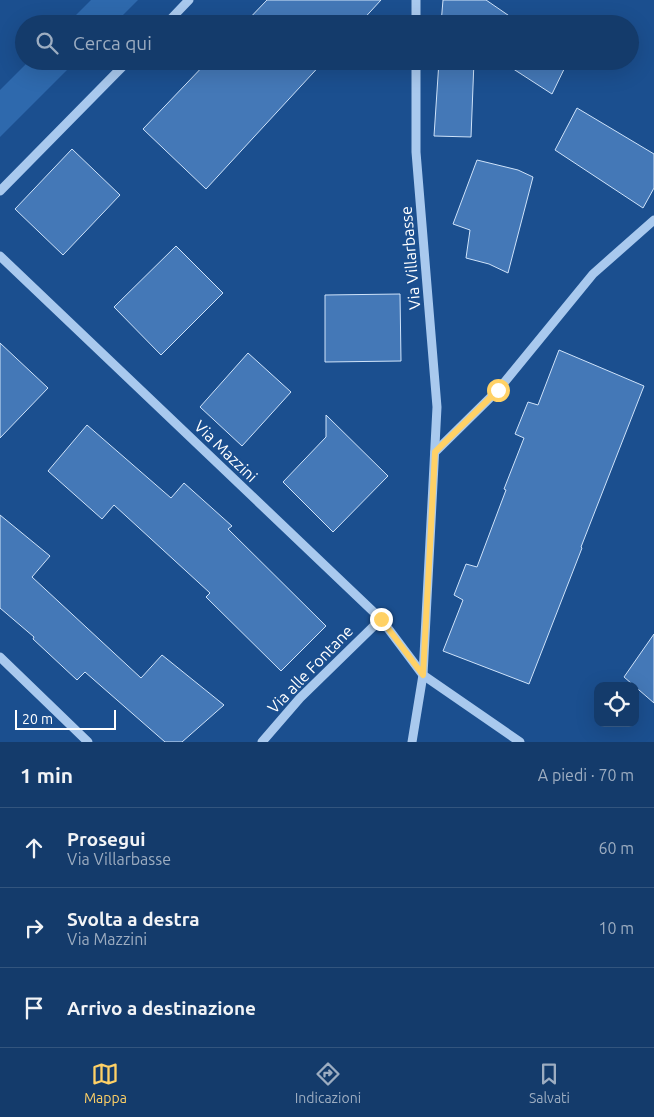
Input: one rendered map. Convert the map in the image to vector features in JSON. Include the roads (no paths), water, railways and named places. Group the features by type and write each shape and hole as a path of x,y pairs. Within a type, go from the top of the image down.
{"street":[{"path":"175,15 189,0"},
{"path":"416,0 416,15"},
{"path":"0,191 119,70"},
{"name":"Via Villarbasse","path":"412,742 423,675 437,407 416,152 416,70"},
{"path":"435,452 498,390 592,274 654,220"},
{"name":"Via Mazzini","path":"0,256 381,619 423,675"},
{"name":"Via alle Fontane","path":"262,742 300,698 381,619"},
{"path":"0,657 88,742"},
{"path":"423,675 520,742"}]}
